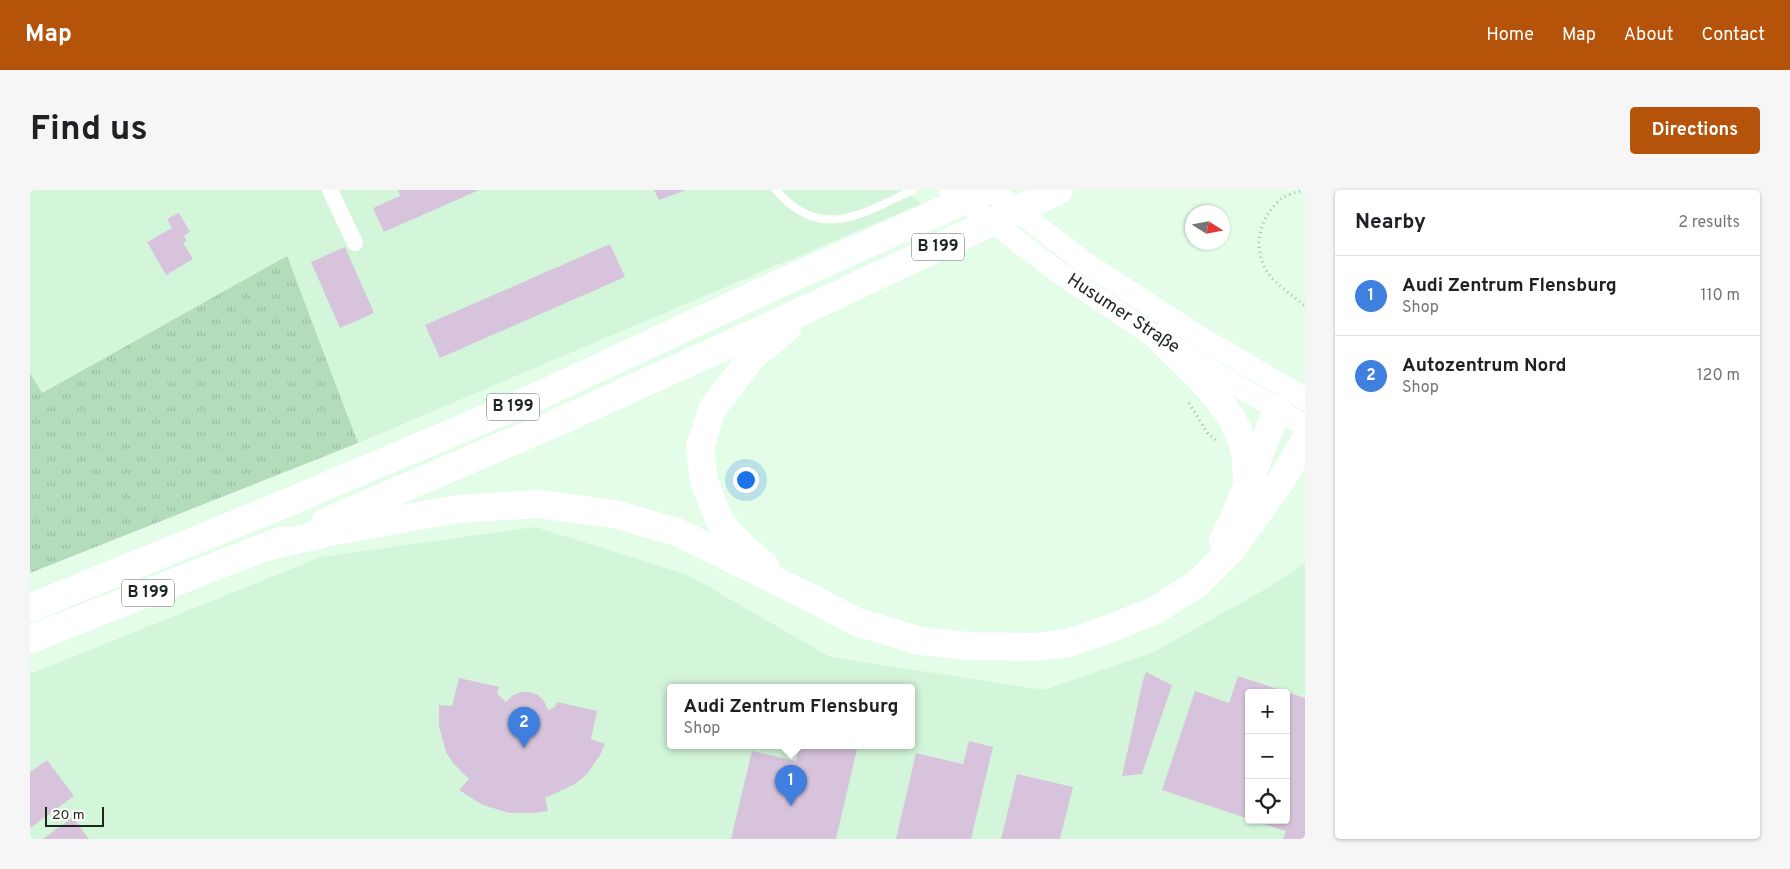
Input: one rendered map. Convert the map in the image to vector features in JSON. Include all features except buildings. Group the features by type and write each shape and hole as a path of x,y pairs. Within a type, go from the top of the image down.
{"highway":[{"name":"B 199","path":"30,608 277,507 534,398 776,285 989,190"},
{"name":"B 199","path":"30,639 267,547 548,426 816,305 1059,190"},
{"path":"811,598 765,565 739,543 720,522 704,481 700,447 712,409 752,357 816,305"},
{"path":"1159,338 1214,393 1235,425 1258,491"},
{"path":"1258,491 1277,410"},
{"path":"267,547 330,532 457,509 538,504 614,514 677,532 857,622 920,641 968,646 1035,647 1069,643 1114,627 1154,610 1198,584 1237,511 1258,491 1282,481 1305,440"},
{"path":"1258,491 1305,474"}],"main road":[{"name":"Husumer Straße","path":"950,190 1058,272 1159,338 1305,426"},
{"name":"Husumer Straße","path":"989,190 1081,260 1190,331 1305,399"},
{"path":"1277,410 1305,403"}],"street":[{"path":"330,190 355,243"}],"lane":[{"path":"776,190 786,202 803,214 838,221 857,215 913,190"}],"path":[{"path":"1305,192 1300,191 1286,196 1273,207 1264,220 1259,237 1259,254 1265,268 1275,282 1305,306"},
{"path":"1185,397 1208,434 1219,442"}],"shaded area":[{"path":"30,190 906,190 921,204 358,443 287,256 41,393 30,373"},
{"path":"535,527 688,575 830,657 1044,690 1154,652 1271,586 1305,563 1305,839 30,839 30,674 321,557"}],"green space":[{"path":"287,256 358,443 30,573 30,373 42,393"}],"place":[{"name":"Autozentrum Nord","path":"524,748"},
{"name":"Audi Zentrum Flensburg","path":"791,806"}]}
